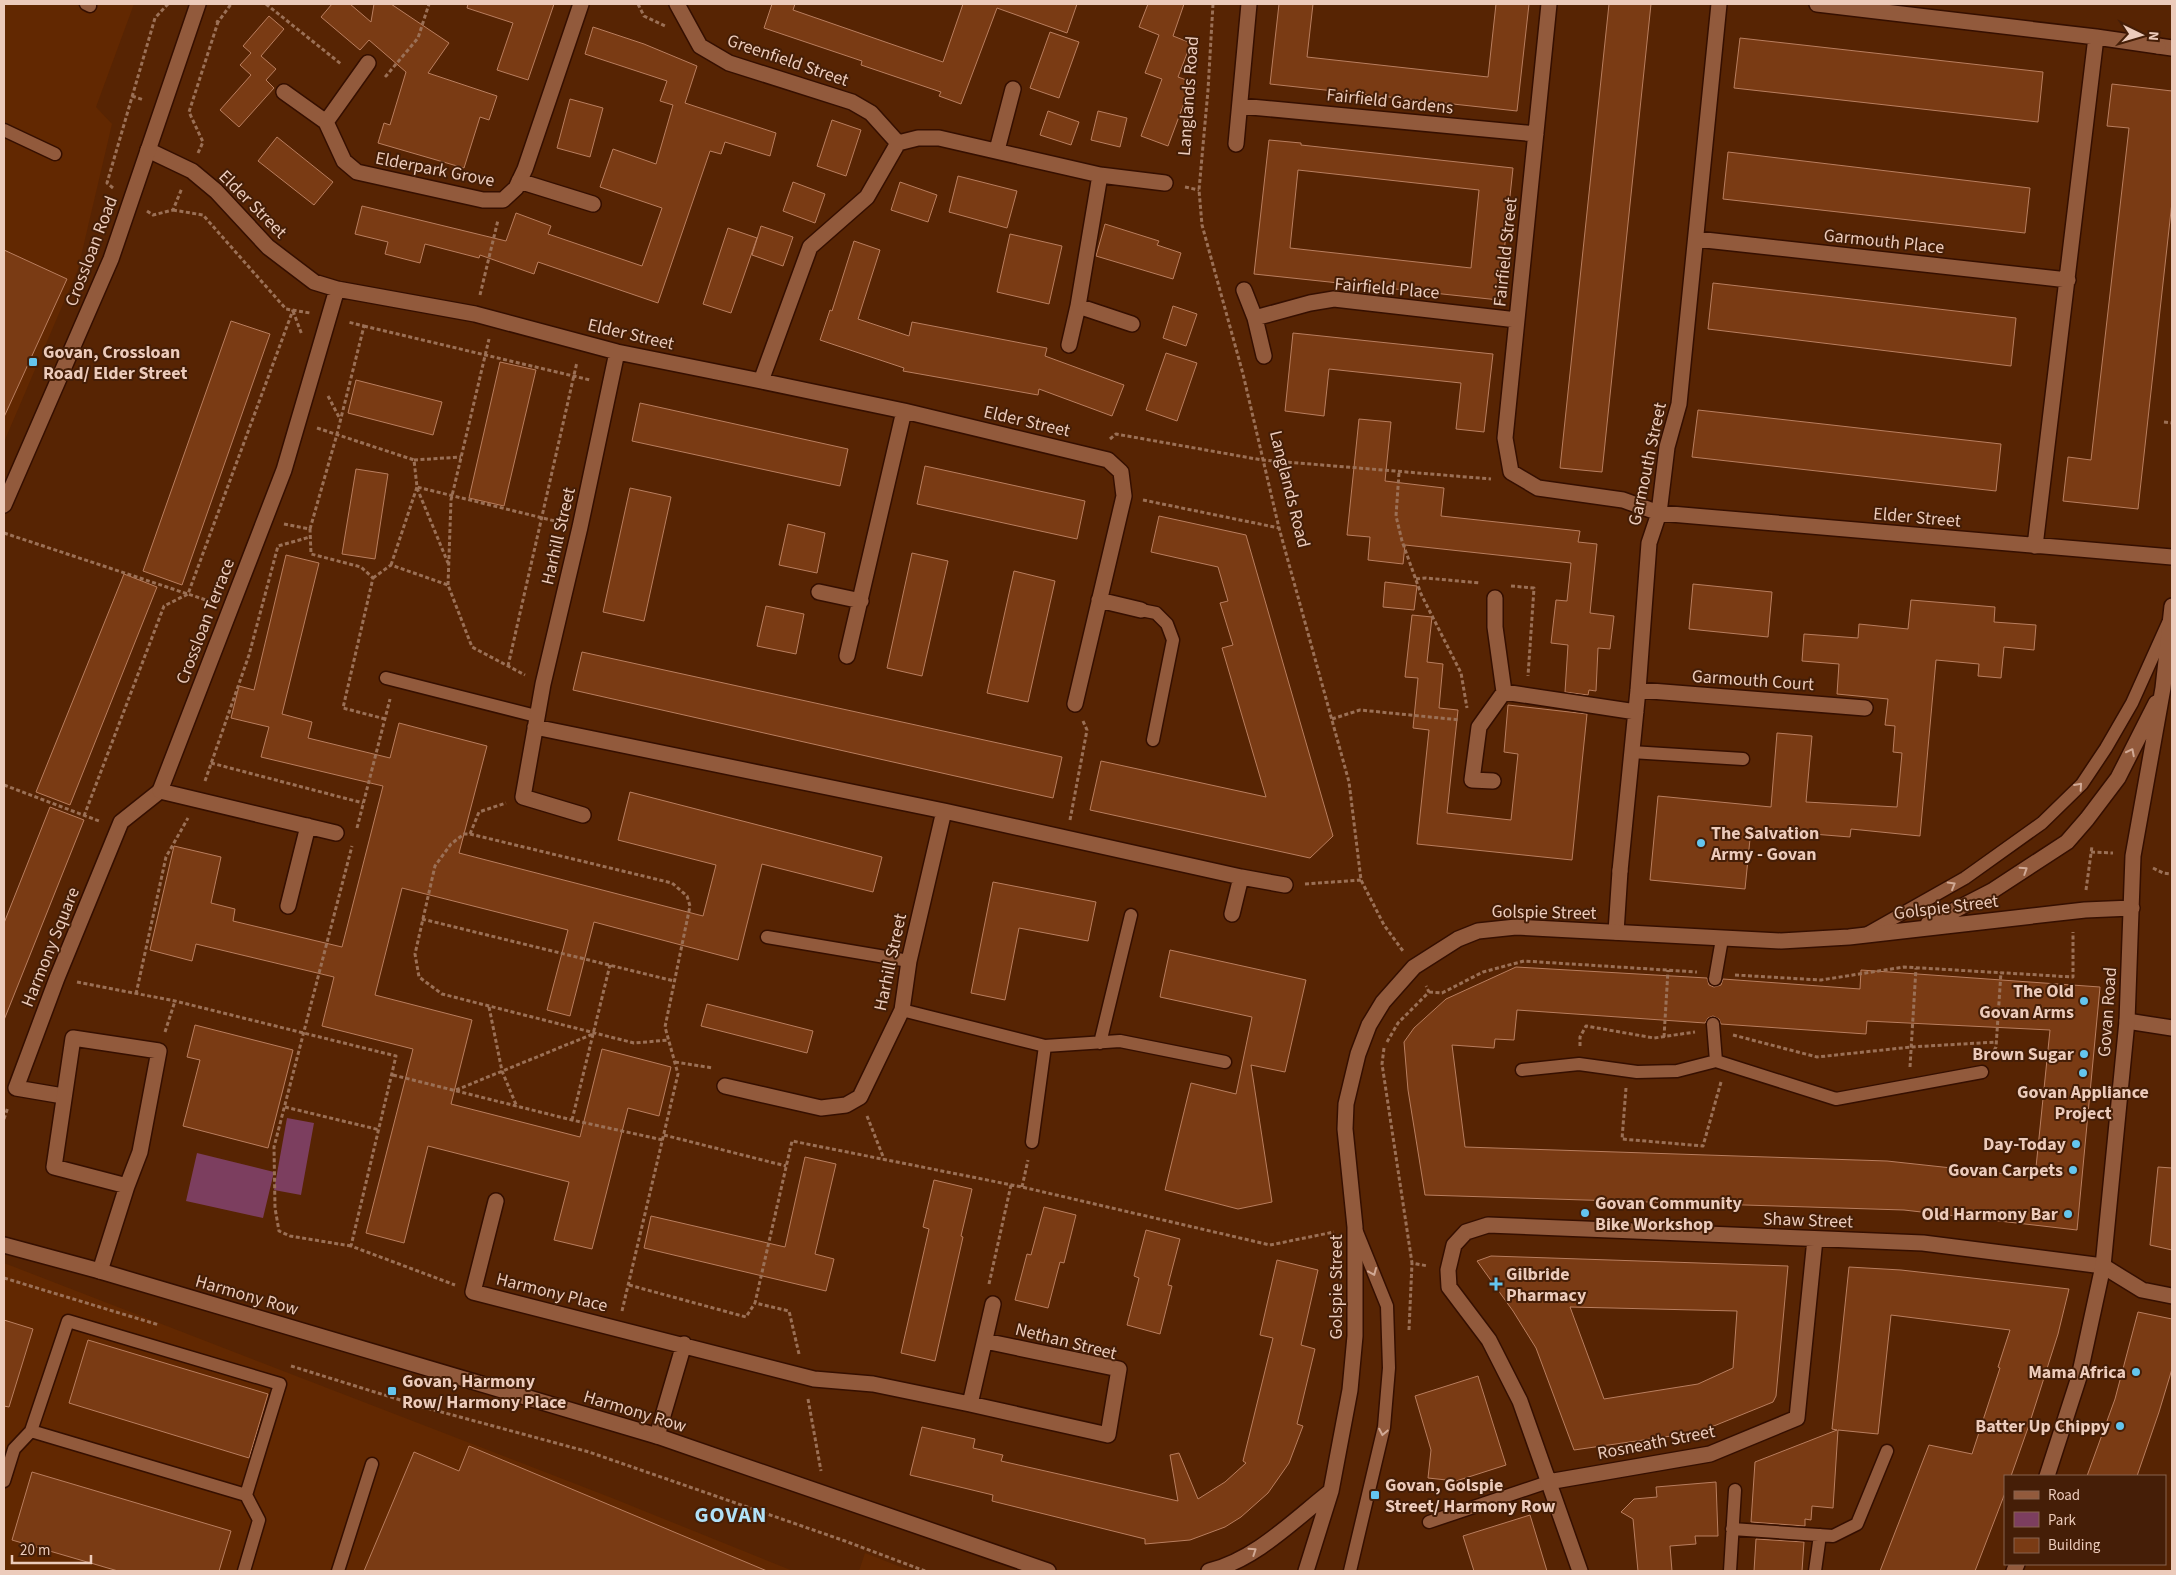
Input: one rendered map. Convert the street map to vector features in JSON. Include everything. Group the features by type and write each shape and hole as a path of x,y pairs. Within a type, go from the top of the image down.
{"street":[{"name":"Crossloan Road","path":"4,506 111,258 198,4"},
{"name":"Elderpark Grove","path":"284,92 326,122 344,161 358,172 483,200 503,200 516,188 525,169 581,4"},
{"name":"Greenfield Street","path":"677,4 700,46 729,63 852,102 871,113 898,143"},
{"path":"1236,144 1249,4"},
{"name":"Fairfield Street","path":"1511,472 1504,438 1518,320 1549,4"},
{"name":"Garmouth Street","path":"1616,932 1649,544 1659,513 1667,447 1679,404 1719,4"},
{"path":"1817,4 2165,47"},
{"path":"2035,546 2096,37"},
{"path":"326,122 368,63"},
{"path":"997,150 1013,89"},
{"name":"Fairfield Gardens","path":"1240,106 1536,134"},
{"path":"761,380 810,247 867,197 898,143 918,138 939,138 1100,175 1165,183"},
{"name":"Elder Street","path":"148,150 189,170 216,191 268,247 314,282 337,289 475,314 617,352 761,380 904,411 1086,454 1108,460 1120,472 1124,496"},
{"path":"1069,345 1078,306 1100,175"},
{"path":"519,181 593,204"},
{"name":"Garmouth Place","path":"1696,239 2068,280"},
{"name":"Crossloan Terrace","path":"160,791 284,470 337,289"},
{"path":"1244,290 1255,318 1264,356"},
{"name":"Fairfield Place","path":"1255,318 1310,303 1334,299 1518,320"},
{"path":"1078,306 1132,324"},
{"name":"Harhill Street","path":"523,797 543,684 580,526 617,352"},
{"path":"847,656 904,411"},
{"path":"1511,472 1538,488 1623,500 1659,513"},
{"path":"1075,704 1124,496"},
{"name":"Elder Street","path":"1659,513 2172,557"},
{"path":"819,592 861,601"},
{"path":"1495,598 1494,628 1504,692"},
{"path":"1099,600 1141,610"},
{"name":"Govan Road","path":"2047,1475 2079,1377 2103,1266 2126,1021 2133,856 2164,688 2172,611"},
{"path":"1920,928 1992,891 2066,842 2087,820 2118,778 2164,688"},
{"name":"Garmouth Court","path":"1638,690 1865,708"},
{"path":"1493,781 1472,780 1473,724 1504,692"},
{"path":"1504,692 1636,712"},
{"path":"535,722 944,810 1241,877 1285,885"},
{"path":"160,791 336,833"},
{"name":"Harmony Square","path":"63,1096 16,1088 57,978 121,822 160,791"},
{"path":"523,797 583,815"},
{"name":"Harhill Street","path":"860,1097 902,1010 908,961 944,810"},
{"path":"288,906 308,826"},
{"path":"1232,914 1241,877"},
{"name":"Golspie Street","path":"1306,1571 1331,1491 1350,1390 1355,1336 1355,1228 1345,1129 1346,1104 1358,1054 1369,1026 1383,1002 1414,967 1458,939 1478,931 1516,928 1781,941 1864,936 2085,910 2132,908"},
{"path":"2126,1021 2172,1028"},
{"path":"100,1271 140,1152 159,1051 73,1038 54,1167 127,1186"},
{"path":"726,1086 821,1108 846,1105 860,1097"},
{"name":"Harmony Place","path":"496,1201 473,1292 684,1344 809,1378"},
{"name":"Shaw Street","path":"1448,1270 1454,1246 1466,1232 1488,1225 1923,1244 2103,1266"},
{"name":"Rosneath Street","path":"1548,1482 1710,1454 1797,1418 1815,1239"},
{"name":"Harmony Row","path":"4,1245 100,1271 657,1436 826,1496 1048,1571"},
{"path":"2103,1266 2142,1290 2172,1296"},
{"path":"1448,1270 1449,1287 1488,1340 1520,1401 1580,1571"},
{"path":"970,1404 993,1304"},
{"name":"Nethan Street","path":"809,1378 873,1384 1108,1435 1119,1369 985,1341"},
{"path":"657,1436 684,1344"},
{"path":"1209,1571 1223,1568 1256,1550 1331,1491"}],"lane":[{"path":"4,130 55,154"},
{"path":"1141,610 1156,613 1167,624 1173,640 1154,740"},
{"path":"1864,936 1965,878 2042,823 2082,784 2106,748 2132,703 2172,611"},
{"path":"390,679 535,722"},
{"path":"1631,752 1743,759"},
{"path":"1100,1042 1131,915"},
{"path":"766,937 908,961"},
{"path":"1716,979 1722,939"},
{"path":"902,1010 1045,1046 1120,1041 1225,1062"},
{"path":"1713,1027 1721,1063"},
{"path":"1032,1142 1045,1046"},
{"path":"1522,1070 1579,1064 1627,1070 1677,1071 1721,1063 1836,1099 1982,1072"},
{"path":"1350,1571 1384,1427 1389,1368 1388,1306 1355,1228"},
{"path":"4,1481 14,1448 32,1431 68,1321 280,1384 246,1495 259,1520 244,1571"},
{"path":"32,1431 246,1495"},
{"path":"1732,1529 1833,1536 1857,1524 1886,1451"},
{"path":"338,1571 372,1464"},
{"path":"1429,1522 1548,1482"},
{"path":"1730,1571 1734,1490"},
{"path":"1815,1571 1820,1535"}],"path":[{"path":"106,183 155,18 168,4"},
{"path":"266,4 358,77"},
{"path":"368,63 386,76 418,38 429,4"},
{"name":"Langlands Road","path":"1213,4 1199,190 1202,225 1243,374 1262,460 1349,782 1361,880 1384,924 1429,992 1398,1023 1384,1046 1382,1064 1412,1263 1448,1270"},
{"path":"153,215 173,210 189,170 203,142 189,112 218,22"},
{"path":"475,314 503,200"},
{"path":"84,816 164,606 188,594 293,310"},
{"path":"494,319 452,496 448,585 472,647 543,684"},
{"path":"364,326 609,386"},
{"path":"508,666 582,342"},
{"path":"298,422 414,460 461,458"},
{"path":"2164,422 2172,423"},
{"path":"1086,454 1116,434 1262,460 1489,480 1511,472"},
{"path":"414,460 417,488 449,566"},
{"path":"1332,720 1360,710 1473,724 1461,673 1421,594 1402,541 1396,516 1399,473"},
{"path":"417,488 580,526"},
{"path":"385,719 342,708 373,578 391,565 417,488"},
{"path":"1124,496 1280,528"},
{"path":"265,520 310,529 311,554 361,567 373,578"},
{"path":"4,533 230,608"},
{"path":"136,994 166,857 199,800 249,655 278,546 310,537"},
{"path":"391,565 448,585"},
{"path":"390,679 385,719 274,1147 275,1208 279,1231 290,1236 351,1246 473,1292"},
{"path":"1067,838 1087,730 1075,704"},
{"path":"211,763 363,803"},
{"path":"4,785 118,829"},
{"path":"470,834 479,812 523,797"},
{"path":"618,1328 678,1074 675,1062 669,1040 665,1026 690,906 688,896 672,883 470,834 464,834 451,844 435,866 422,919 414,954 419,977 442,994 594,1033 634,1043 669,1040"},
{"path":"1285,885 1361,880"},
{"path":"422,919 674,981"},
{"path":"572,1120 610,965"},
{"path":"1909,1086 1916,968"},
{"path":"1664,1036 1668,970"},
{"path":"1982,1072 1996,1047 2001,972"},
{"path":"57,978 175,1001 396,1056 394,1074 351,1246"},
{"path":"159,1051 175,1001"},
{"path":"490,1006 502,1071 517,1106"},
{"path":"1579,1064 1580,1037 1586,1026 1654,1038 1713,1027 1735,1035 1817,1057 1911,1047 1996,1042"},
{"path":"455,1090 594,1033"},
{"path":"1627,1070 1622,1139 1704,1146 1721,1063 1735,1035"},
{"path":"675,1062 717,1069 726,1086"},
{"path":"394,1074 572,1120 663,1140"},
{"path":"860,1097 884,1160"},
{"path":"285,1107 380,1130"},
{"path":"664,1135 786,1166"},
{"path":"628,1285 746,1317 754,1304 792,1141 1022,1186 1270,1245 1355,1228"},
{"path":"1022,1186 1032,1142"},
{"path":"993,1304 988,1292 1011,1185"},
{"path":"4,1278 166,1327"},
{"path":"754,1304 789,1311 809,1378 826,1496"},
{"path":"290,1366 423,1408 588,1452 925,1571"}],"shaded area":[{"path":"4,4 134,4 96,107 112,124 78,269 4,442"},
{"path":"4,1263 612,1498 793,1571 4,1571"},
{"path":"865,1553 911,1571 859,1571"}],"green space":[{"path":"287,1118 314,1123 301,1195 274,1190"},
{"path":"197,1153 274,1172 263,1218 186,1201"}],"building":[{"path":"332,4 350,4 371,22 374,4 391,4 449,43 428,73 497,96 489,120 480,117 464,168 378,143 384,123 390,125 406,72 369,40 360,50 321,17"},
{"path":"468,4 554,4 528,80 497,70 513,23 467,8"},
{"path":"772,4 795,4 793,10 943,62 963,4 1077,4 1067,33 997,8 961,104 939,96 941,92 861,65 862,61 764,28"},
{"path":"1148,4 1184,4 1173,36 1191,43 1178,77 1192,82 1168,146 1141,136 1162,79 1145,73 1159,35 1139,27"},
{"path":"1279,4 1313,4 1307,57 1488,77 1496,4 1529,4 1517,111 1270,84"},
{"path":"1609,4 1651,4 1602,472 1560,468"},
{"path":"269,16 284,29 261,56 276,69 266,80 274,88 239,127 220,110 251,75 240,65 251,53 243,46"},
{"path":"593,27 644,44 697,66 685,103 776,133 770,156 725,142 721,154 710,151 658,303 538,262 534,274 480,255 479,258 425,244 420,263 385,254 388,242 355,234 362,206 506,241 516,213 551,226 548,234 642,266 662,208 600,187 613,149 656,164 673,105 660,101 667,81 585,54"},
{"path":"1050,32 1079,42 1059,98 1030,88"},
{"path":"1740,38 2043,72 2038,122 1734,88"},
{"path":"2112,84 2172,91 2172,202 2138,509 2063,501 2068,457 2091,460 2129,128 2107,126"},
{"path":"570,99 603,108 590,157 557,148"},
{"path":"1048,111 1079,122 1071,145 1040,135"},
{"path":"1098,111 1127,118 1120,147 1091,140"},
{"path":"832,120 861,130 846,176 817,166"},
{"path":"277,137 333,182 314,205 258,161"},
{"path":"1269,140 1513,168 1499,300 1254,274","holes":["1298,170 1479,190 1471,268 1290,248"]},
{"path":"1728,152 2030,188 2025,233 1723,199"},
{"path":"958,176 1017,191 1007,228 949,212"},
{"path":"793,182 825,194 815,223 783,211"},
{"path":"900,182 937,195 928,222 891,210"},
{"path":"1105,224 1159,241 1157,245 1181,253 1173,279 1096,256"},
{"path":"761,226 793,237 783,266 752,255"},
{"path":"728,228 757,238 731,313 703,304"},
{"path":"1010,234 1062,246 1049,304 997,292"},
{"path":"854,241 880,250 858,319 909,336 912,322 1047,348 1045,356 1124,385 1112,416 1039,389 1038,395 903,371 904,368 820,340 830,310 832,311"},
{"path":"4,250 67,279 4,417"},
{"path":"1713,283 2016,318 2011,366 1708,329"},
{"path":"1173,306 1197,314 1186,346 1163,338"},
{"path":"231,321 270,334 182,585 143,571"},
{"path":"1293,333 1493,354 1484,432 1456,429 1461,383 1329,369 1324,416 1285,411"},
{"path":"1166,353 1197,363 1177,421 1146,410"},
{"path":"500,362 536,370 504,506 469,498"},
{"path":"356,380 442,402 433,435 348,413"},
{"path":"640,403 848,449 840,486 632,441"},
{"path":"1698,410 2001,444 1996,491 1692,457"},
{"path":"1359,419 1391,422 1385,481 1444,488 1441,516 1580,531 1578,542 1597,544 1590,613 1614,616 1610,649 1598,648 1596,691 1589,690 1588,695 1565,692 1568,645 1551,643 1556,600 1567,601 1571,563 1405,545 1403,564 1368,560 1370,537 1347,535"},
{"path":"925,466 1085,501 1077,539 917,504"},
{"path":"356,469 388,474 375,559 342,554"},
{"path":"630,488 671,497 644,621 603,612"},
{"path":"1159,516 1246,535 1333,836 1310,858 1090,810 1101,761 1266,797 1222,648 1233,645 1220,603 1228,601 1218,567 1151,552"},
{"path":"788,524 825,533 817,573 779,565"},
{"path":"912,553 948,561 922,676 887,668"},
{"path":"286,555 319,563 282,714 312,722 308,738 390,758 399,723 487,746 459,853 703,916 716,865 618,840 630,792 882,857 873,892 762,864 738,960 594,922 570,1016 547,1010 568,930 402,888 375,995 472,1020 451,1104 580,1137 602,1049 671,1067 659,1116 628,1108 592,1249 554,1240 569,1182 428,1146 404,1243 366,1233 413,1049 322,1026 334,977 196,944 192,961 150,950 174,846 221,857 211,903 235,909 233,921 342,947 383,786 261,757 269,727 231,718 239,686 254,690"},
{"path":"1014,571 1055,581 1028,702 987,693"},
{"path":"124,574 157,587 70,805 36,792"},
{"path":"1385,582 1417,586 1414,610 1383,607"},
{"path":"1693,584 1772,592 1768,637 1689,629"},
{"path":"1911,600 1995,607 1994,622 2036,625 2034,650 2004,647 2001,678 1978,676 1979,664 1936,660 1920,836 1851,829 1850,837 1751,829 1745,889 1650,880 1658,796 1771,807 1777,733 1812,736 1806,802 1897,807 1902,753 1893,752 1895,726 1885,725 1888,699 1837,694 1839,664 1802,661 1804,634 1858,638 1859,624 1908,629"},
{"path":"766,606 804,614 796,654 757,646"},
{"path":"1412,615 1432,617 1427,662 1443,664 1439,708 1458,710 1447,813 1511,820 1518,754 1504,752 1508,705 1587,714 1572,860 1417,844 1429,730 1413,728 1418,678 1405,677"},
{"path":"582,652 1062,757 1053,798 573,690"},
{"path":"50,807 84,820 4,1020 4,923"},
{"path":"993,882 1096,902 1088,941 1019,928 1005,1000 971,993"},
{"path":"1170,950 1306,980 1285,1072 1251,1065 1272,1202 1238,1209 1165,1190 1191,1083 1236,1094 1252,1017 1160,997"},
{"path":"1516,967 1707,978 1709,985 1714,987 1721,985 1723,979 1860,989 1861,970 2100,987 2077,1230 1904,1210 1425,1195 1408,1090 1404,1042 1414,1028 1446,999","holes":["1517,1010 1705,1023 1708,1018 1713,1016 1719,1019 1721,1024 1866,1034 1867,1021 2050,1030 2035,1177 1887,1161 1465,1147 1452,1045 1494,1048 1495,1039 1514,1040"]},
{"path":"707,1004 813,1031 807,1053 701,1026"},
{"path":"195,1025 293,1050 268,1148 183,1126 200,1060 187,1057"},
{"path":"805,1157 836,1164 815,1254 834,1259 826,1291 644,1248 651,1216 785,1247"},
{"path":"2158,1167 2172,1168 2172,1250 2150,1245"},
{"path":"934,1180 972,1189 935,1361 901,1353 929,1229 923,1227"},
{"path":"1044,1207 1076,1215 1064,1263 1060,1262 1048,1308 1015,1300 1027,1254 1031,1255"},
{"path":"1146,1230 1180,1239 1168,1285 1172,1286 1160,1334 1127,1325 1139,1278 1134,1276"},
{"path":"1491,1256 1788,1266 1776,1396 1773,1402 1699,1432 1574,1450 1536,1348 1513,1311 1477,1261","holes":["1570,1307 1737,1311 1733,1368 1698,1384 1604,1399"]},
{"path":"1277,1260 1318,1270 1301,1345 1315,1349 1297,1424 1303,1426 1289,1463 1268,1493 1241,1517 1225,1527 1190,1540 1145,1544 1145,1539 992,1501 993,1495 910,1475 922,1427 975,1439 973,1448 1003,1455 1001,1461 1178,1501 1170,1455 1179,1453 1198,1499 1225,1482 1246,1463 1243,1461 1273,1338 1260,1335"},
{"path":"1849,1267 1901,1270 2069,1289 2058,1334 2029,1425 2011,1475 2004,1475 2004,1496 1975,1571 1880,1571 1929,1445 1972,1454 2000,1368 1998,1367 2010,1330 1891,1315 1878,1434 1838,1430 1833,1508 1812,1506 1811,1520 1805,1519 1805,1526 1751,1522 1755,1462 1837,1430 1832,1429"},
{"path":"2138,1312 2172,1319 2172,1369 2137,1475 2087,1475 2115,1399"},
{"path":"4,1320 33,1329 9,1407 4,1406"},
{"path":"88,1340 268,1394 249,1458 69,1403"},
{"path":"1478,1376 1506,1465 1456,1481 1428,1478 1431,1450 1415,1396"},
{"path":"469,1446 767,1571 364,1571 414,1452 459,1471"},
{"path":"32,1472 231,1531 219,1571 118,1571 12,1540"},
{"path":"1716,1482 1718,1536 1695,1536 1696,1544 1670,1546 1672,1571 1638,1571 1633,1519 1621,1512 1634,1499 1657,1497 1656,1487"},
{"path":"1530,1515 1547,1571 1474,1571 1463,1536"},
{"path":"1756,1539 1804,1542 1802,1571 1754,1571"}],"place":[{"name":"Govan, Crossloan Road/ Elder Street","path":"33,362"},
{"name":"The Salvation Army - Govan","path":"1701,843"},
{"name":"The Old Govan Arms","path":"2084,1001"},
{"name":"Brown Sugar","path":"2084,1054"},
{"name":"Govan Appliance Project","path":"2083,1073"},
{"name":"Day-Today","path":"2076,1144"},
{"name":"Govan Carpets","path":"2073,1170"},
{"name":"Govan Community Bike Workshop","path":"1585,1213"},
{"name":"Old Harmony Bar","path":"2068,1214"},
{"name":"Gilbride Pharmacy","path":"1496,1284"},
{"name":"Mama Africa","path":"2136,1372"},
{"name":"Govan, Harmony Row/ Harmony Place","path":"392,1391"},
{"name":"Batter Up Chippy","path":"2120,1426"},
{"name":"Govan, Golspie Street/ Harmony Row","path":"1375,1495"}],"district":[{"name":"GOVAN","path":"731,1514"}]}
